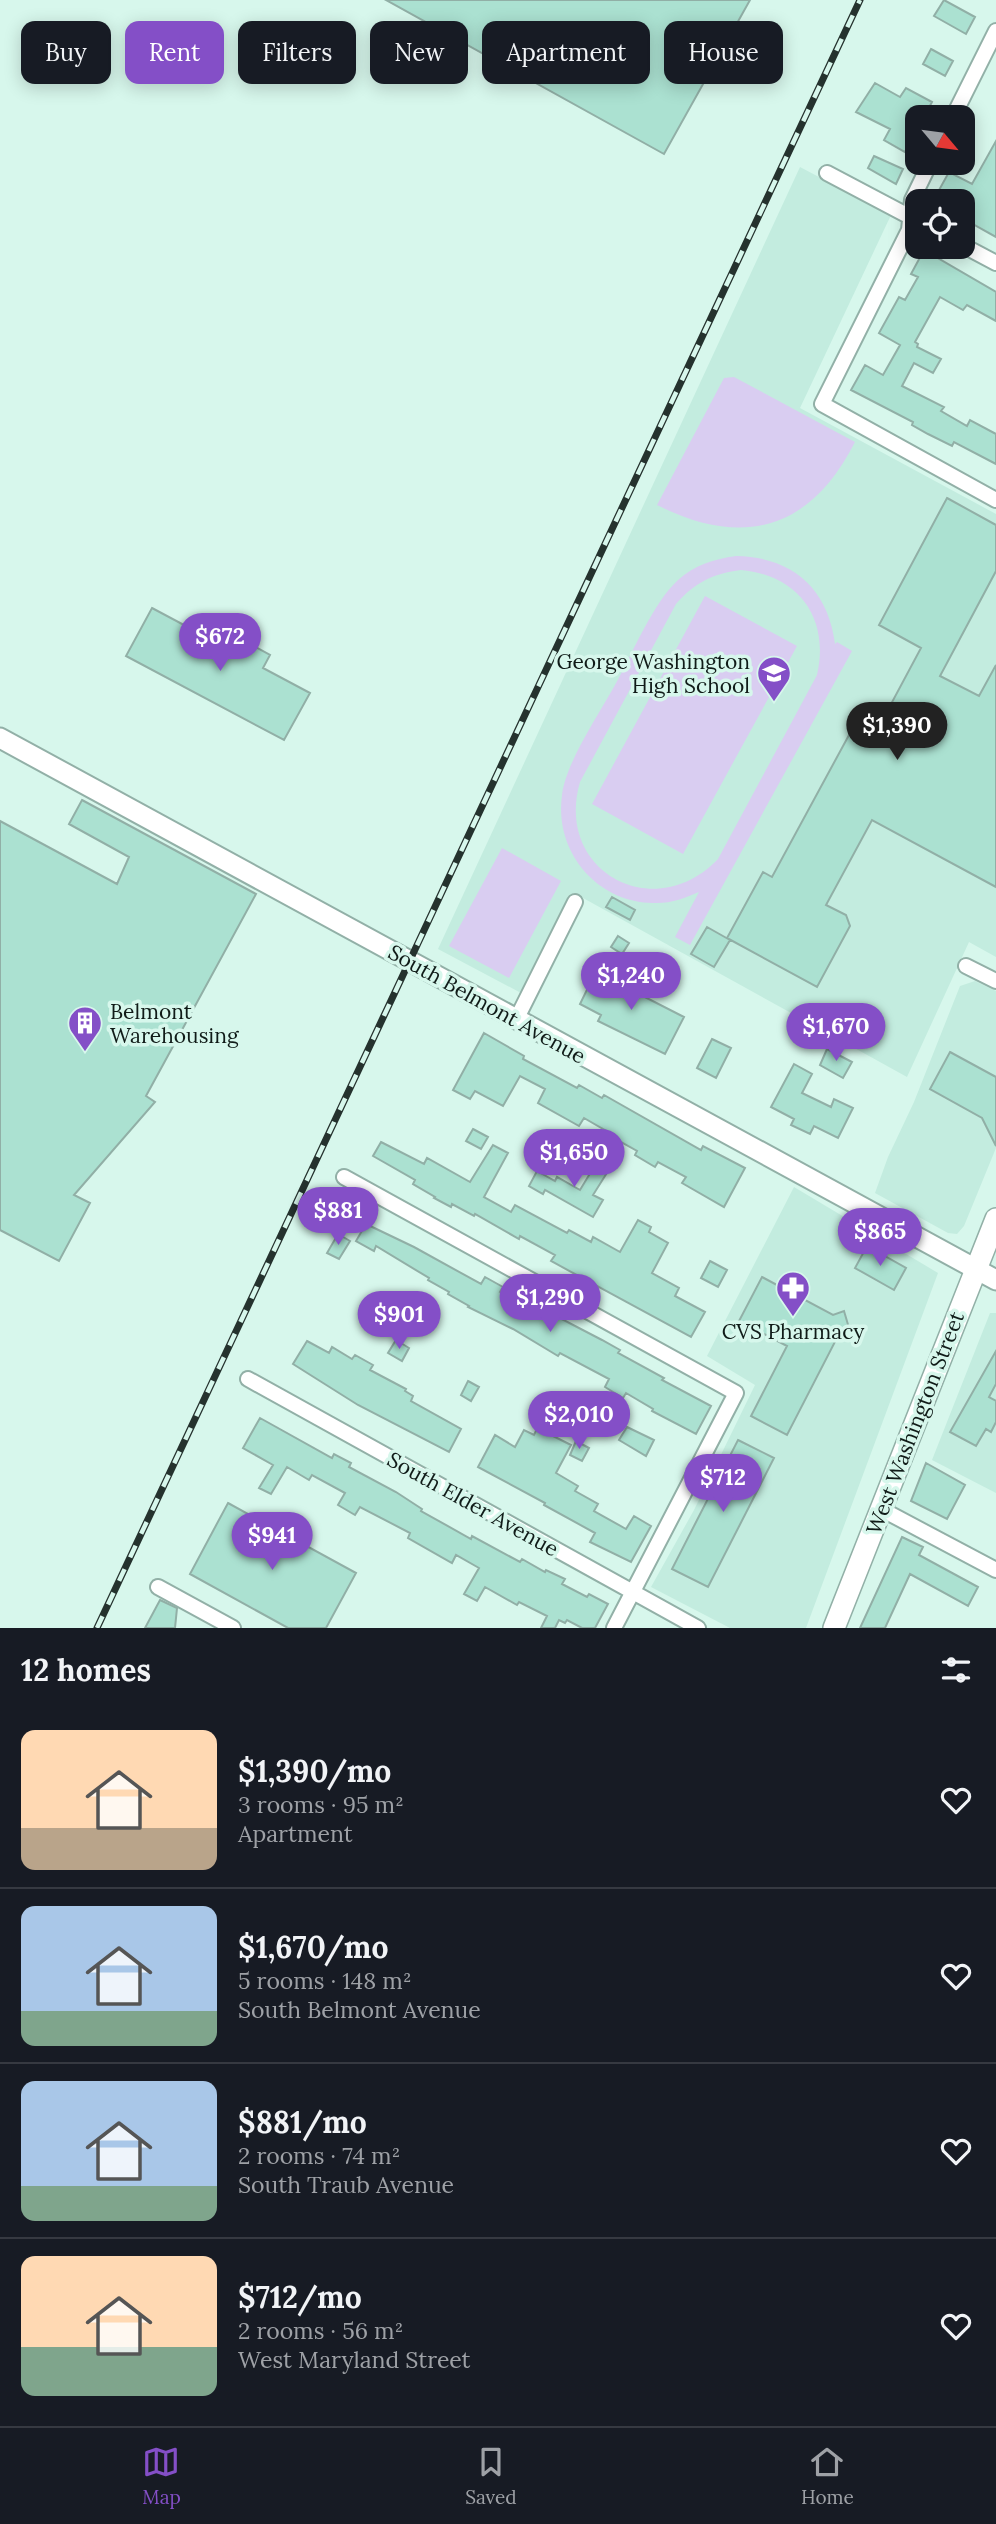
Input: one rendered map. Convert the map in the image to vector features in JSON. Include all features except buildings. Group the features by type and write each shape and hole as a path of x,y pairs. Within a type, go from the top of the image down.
{"main road":[{"name":"South Belmont Avenue","path":"0,738 996,1280"},
{"name":"West Washington Street","path":"834,1628 996,1219"}],"street":[{"path":"959,105 996,31"},
{"path":"827,173 905,213"},
{"path":"905,238 822,404 996,500"},
{"path":"975,252 996,263"},
{"path":"516,1020 575,902"},
{"path":"966,966 996,981"},
{"path":"344,1177 736,1393 614,1628"},
{"name":"South Elder Avenue","path":"248,1379 698,1628"},
{"path":"881,1510 996,1570"},
{"path":"158,1587 233,1628"}],"shaded area":[{"name":"George Washington High School","path":"800,167 891,215 800,408 996,514 996,957 969,942 907,1077 574,893 521,993 438,949"},
{"path":"734,377 855,442 818,495 796,512 772,523 746,527 718,526 657,505 724,378"},
{"path":"728,557 774,562 804,579 824,607 835,644 837,642 852,651 690,945 675,937 699,892 671,902 653,903 614,894 597,883 573,854 565,836 561,816 562,795 576,754 660,602 678,580 691,570","holes":["741,570 779,581 806,603 819,636 817,675 718,859 693,879 666,888 639,888 615,879 595,863 582,841 576,814 580,782 676,604 690,590 713,577"]},
{"path":"705,596 797,646 683,854 592,804"},
{"path":"502,848 561,881 509,978 449,946"},
{"path":"975,981 996,991 996,1148 964,1226 957,1234 948,1233 875,1193 960,986"},
{"path":"794,1187 938,1273 806,1628 730,1628 651,1587 694,1510 755,1385 707,1356"},
{"path":"990,1313 996,1313 996,1493 932,1460"}],"railway":[{"path":"97,1628 860,0"}],"place":[{"name":"George Washington High School","path":"774,703"},
{"name":"Belmont Warehousing","path":"85,1053"},
{"name":"CVS Pharmacy","path":"793,1318"}]}
